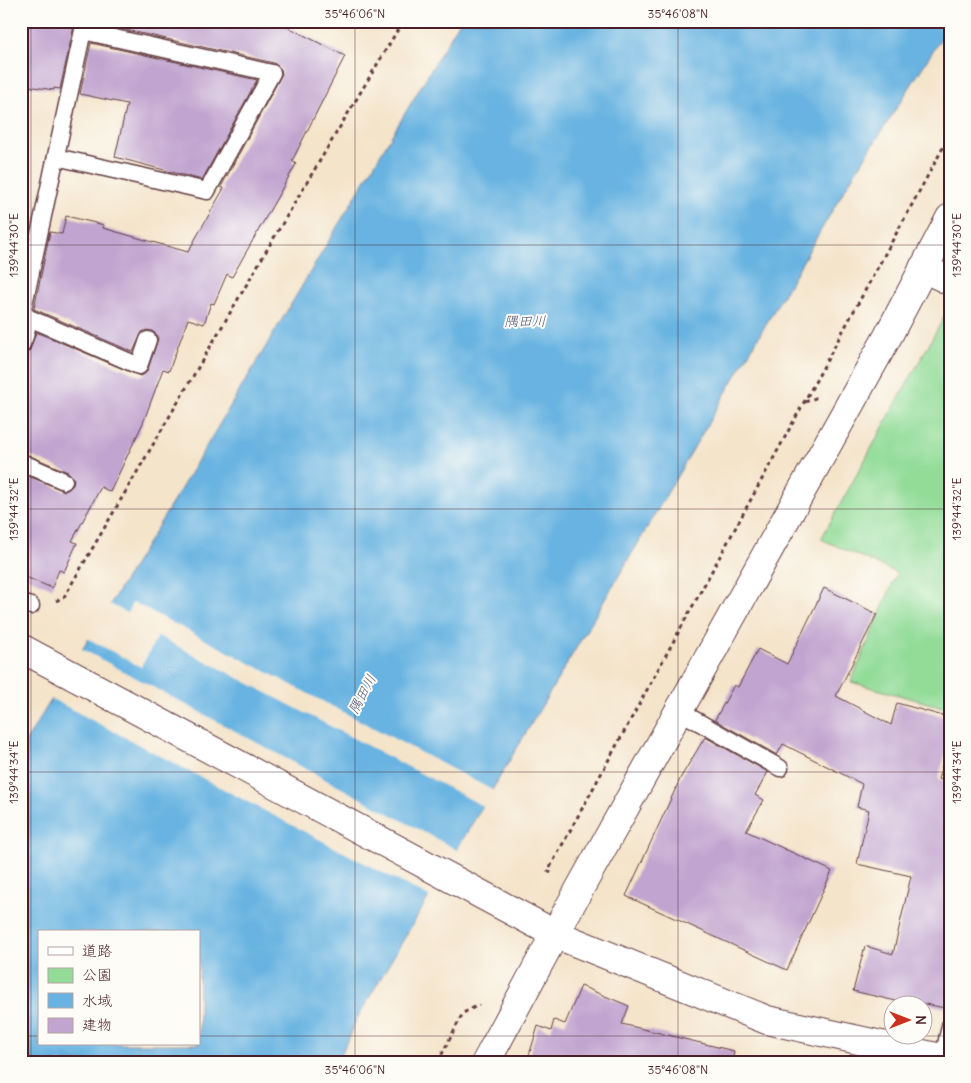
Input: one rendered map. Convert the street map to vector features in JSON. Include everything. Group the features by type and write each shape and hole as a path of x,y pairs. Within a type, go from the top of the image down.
{"street":[{"path":"486,1062 545,929 578,892 883,344 950,218"},
{"path":"923,268 950,281"},
{"path":"21,648 545,929 767,1020 946,1060"}],"lane":[{"path":"21,346 27,333 24,312 56,158 84,26 272,73 207,191 56,158"},
{"path":"24,312 139,366 148,340"},
{"path":"21,462 64,481"},
{"path":"679,711 780,768"},
{"path":"946,1060 950,1026"}],"path":[{"path":"49,605 64,597 267,249 403,21"},
{"path":"578,892 548,871 950,135"}],"green space":[{"path":"948,310 950,311 950,709 851,682 897,573 821,539"}],"water":[{"name":"隅田川","path":"460,21 950,21 950,24 845,189 356,1020 338,1062 21,1062 21,749 176,497"}],"pier":[{"path":"133,602 494,791 485,807 158,636 141,667 87,638 108,603 127,613"},
{"path":"80,648 459,851 431,898 50,698"}],"building":[{"path":"24,21 75,21 60,89 54,88 54,90 21,85 21,41"},
{"path":"95,21 276,21 345,56 292,161 296,164 232,277 227,274 214,304 211,303 204,324 188,319 169,371 163,369 143,423 110,492 101,487 72,541 77,543 64,572 59,570 52,588 21,575 21,473 65,491 73,485 74,479 68,472 21,452 21,356 30,350 36,332 140,376 145,374 148,369 158,339 152,331 142,332 133,352 34,309 50,232 62,234 66,216 104,225 103,228 188,252 224,188 221,187 282,74 281,69 274,63 95,23"},
{"path":"91,43 257,80 202,180 115,157 127,104 80,94"},
{"path":"21,225 30,227 21,270"},
{"path":"824,588 877,614 836,696 891,725 897,703 950,718 950,739 938,779 950,782 950,984 945,1008 934,1006 934,996 884,996 884,998 853,991 865,946 893,954 911,876 857,864 869,810 857,807 862,784 783,744 777,755 715,720 734,685 738,687 758,649 787,664"},
{"path":"705,737 768,772 755,795 764,800 746,831 832,871 787,970 626,896 681,777"},
{"path":"581,986 629,1006 622,1024 734,1051 732,1062 527,1062 538,1026 551,1031 554,1020 565,1024"}]}
